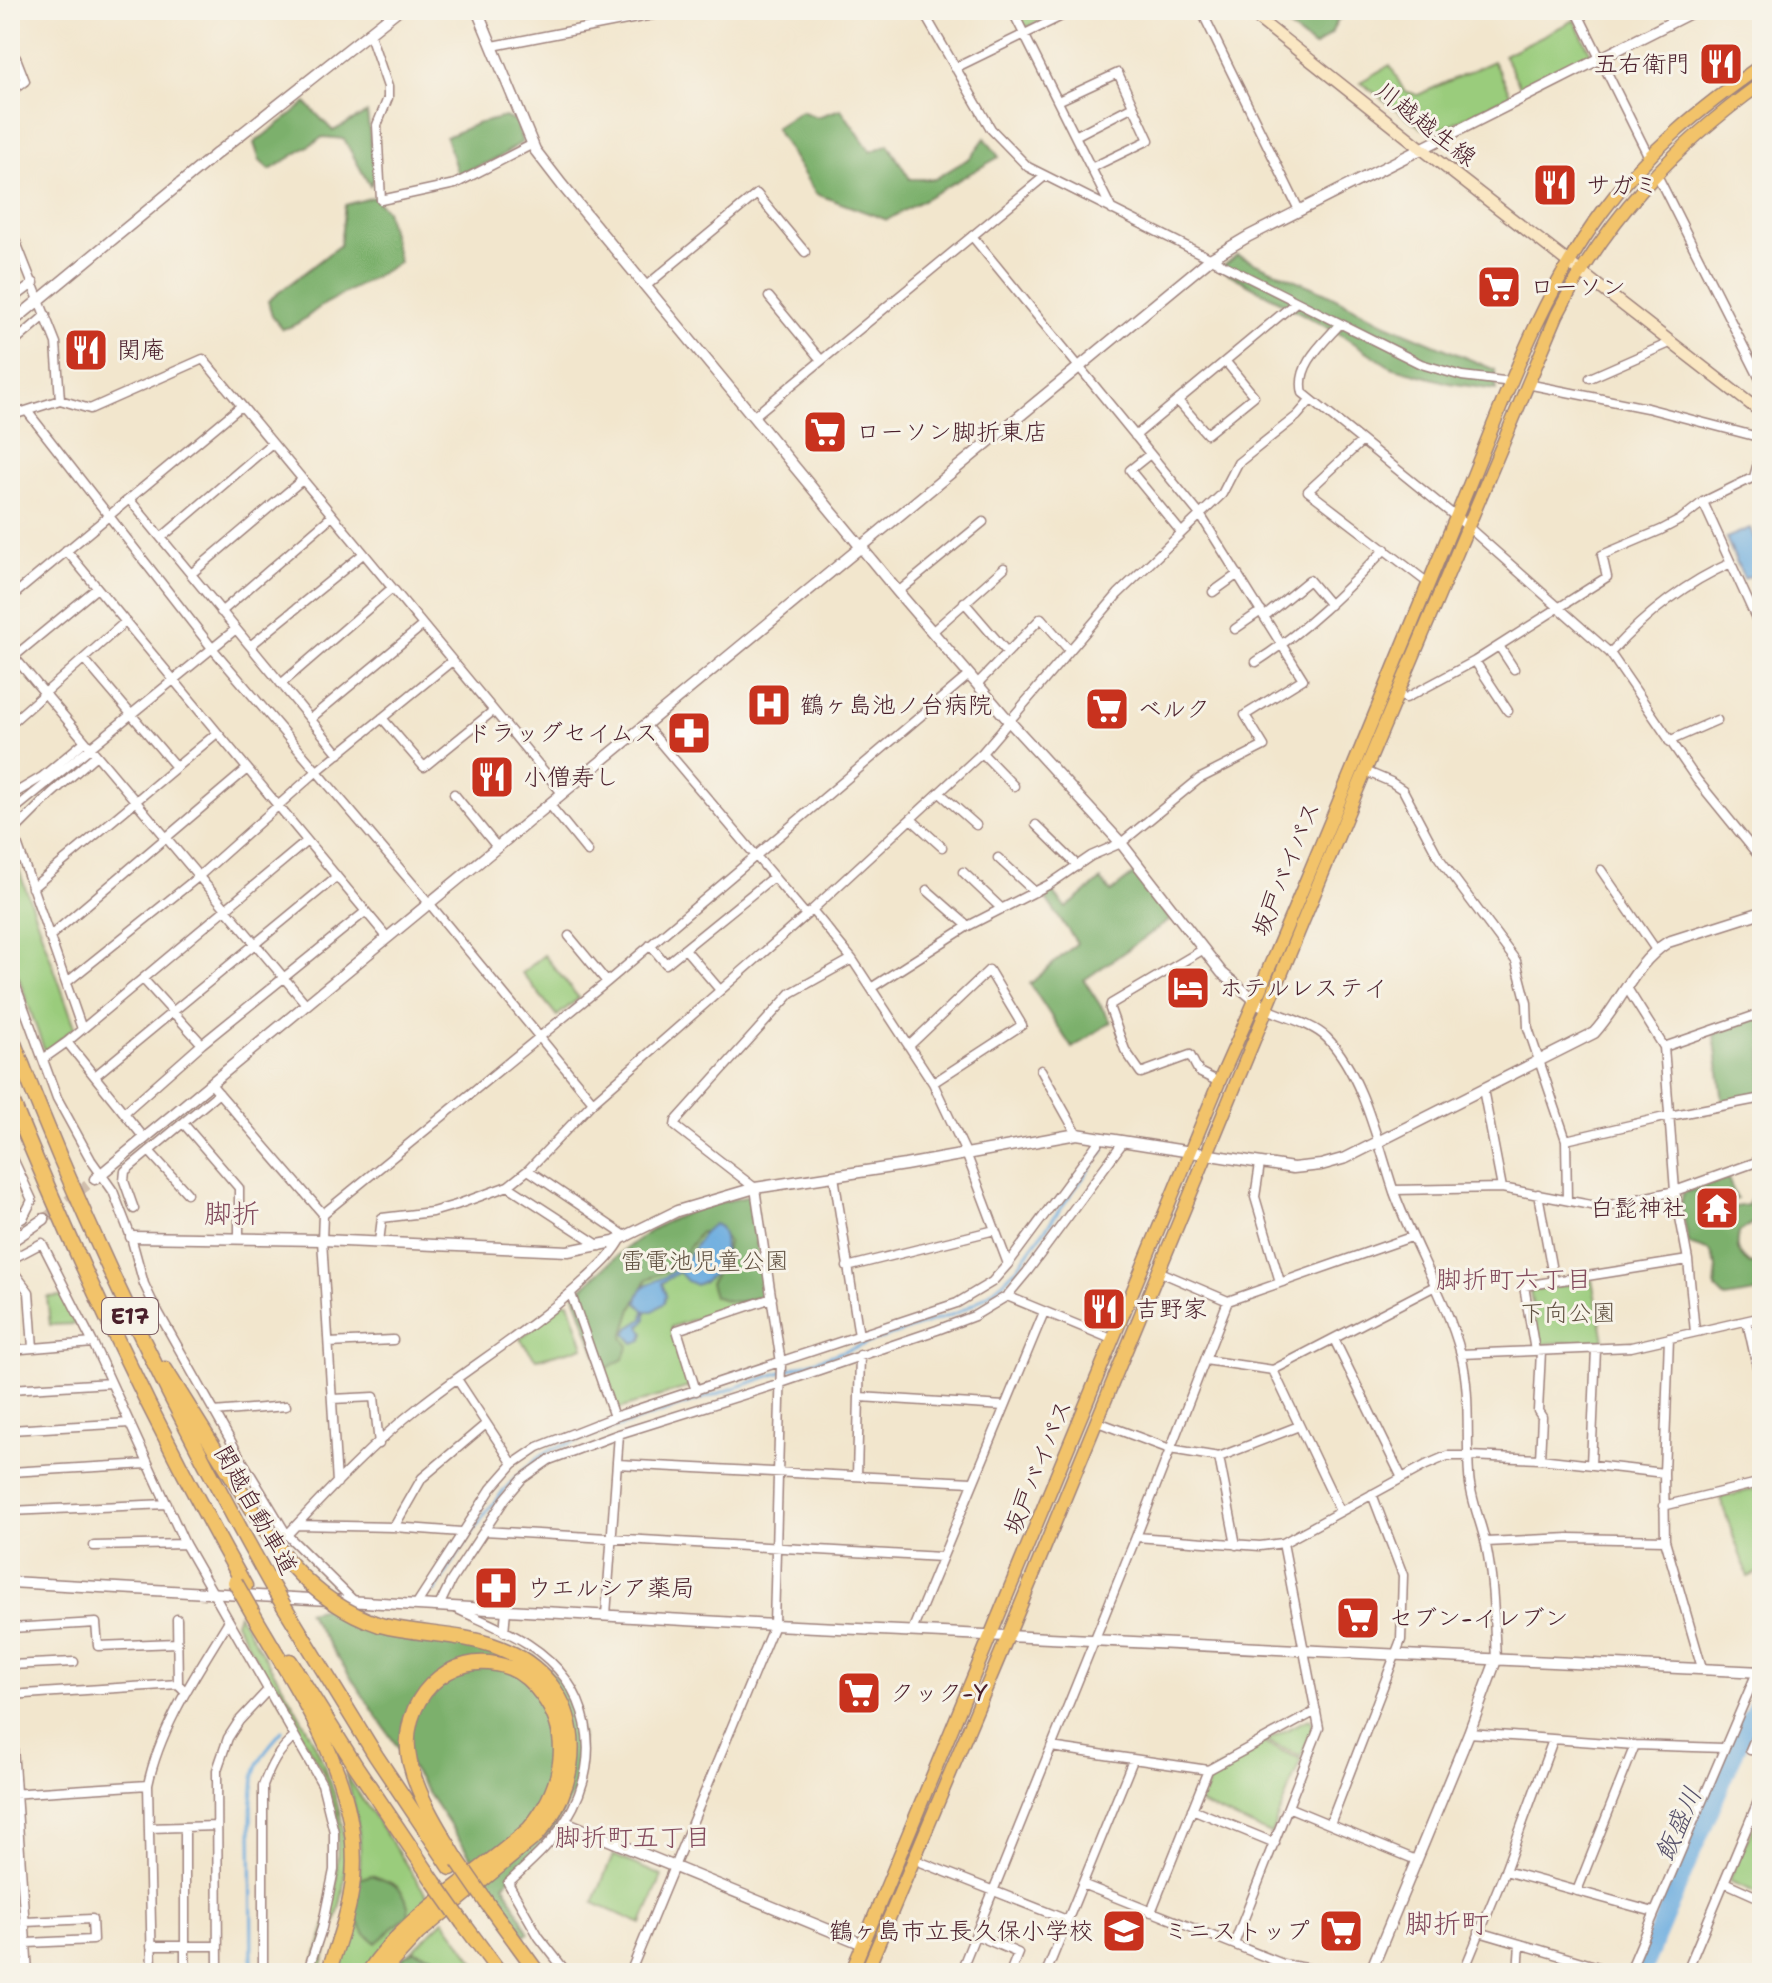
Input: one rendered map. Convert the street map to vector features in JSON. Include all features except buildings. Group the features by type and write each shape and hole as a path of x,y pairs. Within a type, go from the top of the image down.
{"highway":[{"name":"坂戸バイパス","path":"851,1973 1512,382 1569,262 1603,210 1649,157 1708,103 1762,65"},
{"name":"坂戸バイパス","path":"866,1973 1467,526 1527,384 1580,270 1624,208 1656,173 1718,114 1762,83"},
{"name":"関越自動車道","path":"10,1033 61,1162 118,1290 191,1439 273,1588 369,1744 529,1973"},
{"name":"関越自動車道","path":"10,1096 68,1235 164,1436 240,1584 355,1765 500,1973"},
{"path":"118,1290 237,1486 291,1565 325,1598 351,1614 380,1625 487,1643 531,1664 552,1686 559,1699 569,1725 572,1754 563,1797 543,1829 523,1849 418,1933 381,1973"},
{"path":"252,1605 334,1766 348,1806 354,1844 351,1896 328,1973"},
{"path":"368,1973 411,1925 529,1829 554,1789 559,1775 561,1748 551,1709 530,1681 498,1665 474,1664 438,1677 421,1694 411,1717 409,1754 414,1778 455,1864"},
{"path":"484,1906 538,1973"}],"main road":[{"name":"川越越生線","path":"1247,10 1762,413"}],"street":[{"path":"10,324 398,10"},
{"path":"477,10 533,144 562,185 898,592 1008,720 1121,843 1222,973 1267,1009 1324,1035 1338,1051 1373,1119 1411,1237 1435,1286 1461,1354 1469,1416 1473,1502 1486,1542 1493,1590 1496,1660 1370,1973"},
{"path":"493,46 678,10"},
{"path":"922,10 991,129 1028,167 1421,364 1462,376 1512,382"},
{"path":"1012,10 1112,211"},
{"path":"955,68 1074,10"},
{"path":"1201,10 1299,210"},
{"path":"1576,10 1649,157"},
{"path":"134,1209 124,1181 125,1171 183,1123 215,1088 306,1004 1210,259 1299,210 1696,10"},
{"path":"369,32 388,87 388,98 377,125 381,200 455,184 533,144"},
{"path":"10,60 16,58 25,81 10,92"},
{"path":"1058,101 1118,73 1149,140 1091,168"},
{"path":"1075,136 1133,106"},
{"path":"1656,173 1762,383"},
{"path":"753,417 1045,176"},
{"path":"646,286 757,194 805,252"},
{"path":"10,227 56,343 60,400"},
{"path":"871,988 968,926 1035,892 1091,856 1121,843 1199,779 1264,746 1245,715 1303,679 1201,516 972,236"},
{"path":"10,301 34,283"},
{"path":"769,297 821,360"},
{"path":"1135,436 1295,303"},
{"path":"10,346 46,315"},
{"path":"1339,325 1307,364 1302,374 1303,393 1467,526 1610,653 1697,780 1762,860"},
{"path":"1590,378 1672,342"},
{"path":"10,416 60,400 90,409 203,359 562,793"},
{"path":"1178,401 1207,434 1254,396 1226,362"},
{"path":"1527,384 1647,408 1762,438"},
{"path":"379,1242 382,1218 432,1212 508,1186 528,1170 593,1102 809,913 982,753 1118,594 1222,494 1238,463 1297,416 1310,401"},
{"path":"10,598 241,406"},
{"path":"27,411 212,648 593,1102"},
{"path":"1361,442 1308,491 1428,583"},
{"path":"161,538 272,443"},
{"path":"1397,695 1406,698 1475,661 1607,577 1602,555 1661,530 1703,502 1754,477 1762,449"},
{"path":"1150,454 1130,470 1181,532"},
{"path":"191,574 302,480"},
{"path":"129,499 339,754"},
{"path":"1703,502 1755,616 1760,630 1762,659"},
{"path":"221,612 332,516"},
{"path":"898,592 983,522"},
{"path":"1256,662 1283,645 1330,605 1385,549"},
{"path":"66,550 387,937"},
{"path":"250,646 363,554"},
{"path":"1610,653 1633,628 1703,575 1731,563"},
{"path":"932,632 1004,568"},
{"path":"1213,592 1238,574"},
{"path":"1235,629 1263,614 1309,580 1330,605"},
{"path":"97,588 11,656 306,1004"},
{"path":"281,684 391,589"},
{"path":"964,602 1007,652"},
{"path":"323,1214 1007,652 1041,618 1069,650"},
{"path":"10,724 125,622"},
{"path":"310,719 422,626"},
{"path":"10,813 236,629"},
{"path":"1499,646 1514,669"},
{"path":"84,659 176,767"},
{"path":"66,983 198,877 316,772 452,661"},
{"path":"1475,661 1508,711"},
{"path":"382,718 424,767 493,711"},
{"path":"1669,741 1717,720"},
{"path":"646,726 773,877 852,959 933,1083 966,1153 1008,1264"},
{"path":"32,888 217,733"},
{"path":"10,796 90,749"},
{"path":"82,1029 11,833 90,749"},
{"path":"982,753 1014,786"},
{"path":"49,937 247,769"},
{"path":"1365,771 1403,790 1439,858 1516,961 1527,1003 1528,1028 1566,1140 1567,1200"},
{"path":"940,793 976,825"},
{"path":"454,794 497,847"},
{"path":"549,804 588,852"},
{"path":"912,820 942,847"},
{"path":"1036,825 1078,866"},
{"path":"43,1059 307,841"},
{"path":"998,858 1035,892"},
{"path":"1601,870 1656,950"},
{"path":"963,872 1002,909"},
{"path":"95,1076 336,877"},
{"path":"650,945 666,964 773,877"},
{"path":"927,890 968,926"},
{"path":"125,1112 202,1044 365,912"},
{"path":"131,1237 322,1240 568,1251 601,1246 625,1238 677,1211 755,1188 1077,1134 1260,1164 1293,1168 1321,1165 1346,1158 1594,1033 1607,1019 1640,965 1656,950 1668,942 1762,912"},
{"path":"569,936 607,982"},
{"path":"685,949 720,990"},
{"path":"1204,949 1111,1004 1110,1009 1125,1050 1141,1073 1190,1055 1199,1072 1219,1082"},
{"path":"630,1973 774,1625 781,1363 755,1188 678,1130 676,1121 791,993 852,959"},
{"path":"10,970 57,1098 99,1176 113,1191 131,1237 144,1284 214,1412 287,1535 354,1601"},
{"path":"909,1046 989,970 1022,1025 933,1083"},
{"path":"143,979 202,1044"},
{"path":"1627,988 1664,1047 1675,1191 1688,1260 1695,1332"},
{"path":"1664,1047 1762,1013"},
{"path":"67,1042 145,1139"},
{"path":"1041,1070 1077,1134"},
{"path":"99,1176 215,1088"},
{"path":"215,1088 323,1214 337,1483"},
{"path":"1483,1089 1502,1188"},
{"path":"1566,1140 1762,1098"},
{"path":"183,1123 239,1188 239,1238"},
{"path":"416,1605 461,1532 513,1464 538,1447 614,1417 957,1303 992,1282 1008,1264 1102,1137"},
{"path":"439,1606 505,1499 522,1479 549,1460 974,1316 1007,1296 1124,1141"},
{"path":"149,1151 187,1193"},
{"path":"10,1152 32,1200 23,1218 10,1226"},
{"path":"1394,1190 1502,1188 1601,1207 1675,1191 1762,1160"},
{"path":"1260,1164 1255,1197 1280,1282"},
{"path":"528,1170 625,1238"},
{"path":"834,1176 859,1336"},
{"path":"508,1186 601,1246"},
{"path":"1538,1194 1554,1282"},
{"path":"10,1203 23,1218"},
{"path":"10,1242 44,1219"},
{"path":"847,1267 995,1230"},
{"path":"1158,1271 1228,1301 1411,1237"},
{"path":"287,1535 417,1408 504,1347 571,1294 615,1252 625,1238"},
{"path":"10,1260 42,1243 93,1343 185,1544 322,1784 334,1832 334,1870 330,1895 307,1973"},
{"path":"1540,1459 1542,1417 1538,1411 1538,1351 1524,1286 1688,1260"},
{"path":"10,1267 29,1292 33,1348"},
{"path":"1205,1360 1273,1370 1435,1286"},
{"path":"571,1294 614,1417"},
{"path":"1007,1296 1114,1340"},
{"path":"696,1391 677,1330 772,1298"},
{"path":"960,1973 1228,1301"},
{"path":"912,1631 1044,1312"},
{"path":"1461,1354 1631,1347 1762,1317"},
{"path":"1747,1321 1762,1389"},
{"path":"1669,1338 1663,1506 1665,1540 1702,1668"},
{"path":"1334,1339 1402,1478"},
{"path":"329,1343 393,1340"},
{"path":"10,1350 93,1343"},
{"path":"1591,1465 1596,1349"},
{"path":"857,1476 860,1355"},
{"path":"1273,1370 1340,1511"},
{"path":"457,1379 513,1464"},
{"path":"10,1389 111,1383"},
{"path":"332,1399 374,1397 379,1444"},
{"path":"860,1397 1004,1406"},
{"path":"214,1412 286,1406"},
{"path":"1095,1420 1170,1449 1219,1457 1299,1426"},
{"path":"10,1430 130,1423"},
{"path":"394,1527 422,1478 486,1424"},
{"path":"606,1615 619,1434"},
{"path":"1136,1537 1260,1546 1283,1543 1447,1456 1540,1459 1664,1473"},
{"path":"1219,1457 1236,1545"},
{"path":"10,1472 148,1464"},
{"path":"617,1464 972,1482"},
{"path":"1663,1506 1762,1482"},
{"path":"1330,1824 1401,1640 1403,1575 1372,1494"},
{"path":"10,1511 167,1504"},
{"path":"297,1525 461,1532"},
{"path":"484,1531 941,1557"},
{"path":"1486,1542 1570,1538 1665,1540"},
{"path":"1234,1944 1319,1728 1283,1543"},
{"path":"94,1546 185,1544"},
{"path":"10,1582 774,1625 1760,1671 1723,1748 1629,1973"},
{"path":"454,1607 527,1643 555,1665 573,1688 587,1724 589,1751 586,1773 565,1822 508,1883 539,1937 567,1973"},
{"path":"504,1632 506,1610"},
{"path":"177,1619 178,1684 186,1692"},
{"path":"152,1973 148,1785 158,1753 186,1692 228,1622"},
{"path":"10,1628 96,1623 98,1646 177,1643"},
{"path":"10,1665 74,1662"},
{"path":"10,1695 178,1684"},
{"path":"218,1973 217,1770 228,1738 267,1691"},
{"path":"10,1702 27,1968 10,1964"},
{"path":"1051,1747 1208,1770 1316,1711"},
{"path":"1762,1722 1750,1750 1762,1751"},
{"path":"1469,1733 1723,1748"},
{"path":"263,1973 263,1786 271,1764 286,1743 295,1737"},
{"path":"1463,1973 1505,1871 1553,1740"},
{"path":"1577,1891 1635,1745"},
{"path":"1046,1973 1133,1760"},
{"path":"1151,1912 1208,1770"},
{"path":"14,1794 148,1785"},
{"path":"1686,1973 1762,1792"},
{"path":"1290,1808 1416,1860"},
{"path":"1192,1809 1275,1843"},
{"path":"565,1822 863,1944"},
{"path":"149,1828 217,1826"},
{"path":"185,1827 185,1973"},
{"path":"913,1859 1067,1920"},
{"path":"1505,1871 1654,1912"},
{"path":"1724,1882 1762,1899"},
{"path":"1082,1884 1234,1944 1282,1968 1335,1973"},
{"path":"25,1922 92,1919 93,1940 27,1943"},
{"path":"1479,1932 1619,1973"},
{"path":"976,1935 1018,1953 1010,1973"},
{"path":"1518,1973 1520,1944"},
{"path":"151,1946 217,1946"},
{"path":"99,1973 108,1973"}],"green space":[{"path":"1016,10 1062,10 1025,28"},
{"path":"1267,10 1356,10 1337,20 1331,34 1314,47"},
{"path":"1574,20 1592,55 1522,90 1504,55"},
{"path":"1493,61 1511,95 1444,128 1422,128 1360,82 1390,65 1404,91 1418,95"},
{"path":"306,103 333,131 367,113 375,176 370,186 344,139 323,137 270,170 260,161 254,143"},
{"path":"841,109 871,152 888,144 910,179 935,179 971,157 985,138 999,157 887,220 816,194 775,128 801,111 817,117"},
{"path":"505,117 516,122 522,142 498,158 458,175 446,137 476,124"},
{"path":"373,197 386,210 399,262 325,304 300,322 282,329 272,316 268,301 340,245 345,205"},
{"path":"1237,255 1495,370 1496,390 1449,383 1391,367 1343,336 1220,269"},
{"path":"10,845 75,1027 45,1052 10,953"},
{"path":"1137,872 1170,920 1084,980 1111,1022 1072,1048 1030,984 1077,943 1042,893 1051,890 1066,908 1101,880 1111,892"},
{"path":"544,955 579,998 557,1016 522,973"},
{"path":"1762,1017 1762,1095 1723,1102 1714,1034"},
{"path":"1728,1179 1737,1199 1730,1202 1719,1197 1712,1213 1727,1221 1734,1218 1734,1207 1748,1205 1754,1192 1762,1188 1762,1217 1739,1232 1738,1250 1750,1264 1762,1262 1762,1292 1725,1298 1715,1288 1717,1267 1710,1251 1689,1244 1681,1204 1683,1193"},
{"name":"雷電池児童公園","path":"750,1196 764,1295 671,1327 689,1387 616,1410 575,1294 633,1243"},
{"path":"750,1196 764,1295 739,1302 714,1296 710,1283 724,1262 728,1242 717,1229 699,1233 678,1262 647,1279 623,1337 629,1346 623,1359 602,1371 575,1294 624,1250 664,1223 688,1212"},
{"name":"下向公園","path":"1592,1280 1604,1340 1539,1344 1530,1291"},
{"path":"62,1296 77,1324 50,1325 47,1297"},
{"path":"564,1302 569,1302 584,1347 536,1359 520,1339"},
{"path":"1762,1487 1762,1571 1748,1577 1720,1498"},
{"path":"328,1607 370,1628 420,1640 534,1656 565,1685 581,1733 582,1757 576,1789 555,1827 504,1884 529,1933 525,1935 510,1915 307,1612"},
{"path":"238,1614 315,1744 330,1779 340,1815 345,1852 343,1890 320,1973 311,1973 336,1893 336,1813 322,1770 235,1622"},
{"path":"1308,1719 1312,1721 1313,1728 1301,1756 1265,1741"},
{"path":"1263,1743 1301,1759 1271,1834 1200,1804 1213,1772"},
{"path":"345,1773 432,1903 362,1973 336,1973 352,1921 360,1874 358,1826"},
{"path":"1762,1806 1762,1895 1729,1881"},
{"path":"613,1855 662,1876 642,1924 593,1903"},
{"path":"371,1875 398,1887 408,1905 409,1914 376,1943 362,1929 355,1907 359,1879"},
{"path":"444,1920 483,1973 389,1973"},
{"path":"414,1951 458,1962 475,1973 389,1973 404,1956"}],"water":[{"path":"1750,528 1762,556 1762,572 1744,579 1726,538"},
{"path":"714,1224 720,1227 725,1245 717,1269 696,1285 679,1272 662,1283 666,1295 664,1303 653,1311 646,1311 646,1320 640,1326 644,1333 642,1340 634,1343 626,1334 629,1328 643,1319 644,1310 637,1303 642,1289 672,1272"}],"waterway":[{"path":"434,1592 499,1496 550,1450 957,1313 982,1299 1017,1268 1104,1149"},
{"name":"飯盛川","path":"1641,1973 1747,1723 1762,1696"},
{"path":"252,1973 251,1811 254,1777 258,1764 282,1731"}],"tunnel":[{"path":"44,1219 95,1179"}],"place":[{"name":"五右衛門","path":"1721,64"},
{"name":"サガミ","path":"1555,185"},
{"name":"ローソン","path":"1499,287"},
{"name":"関庵","path":"86,350"},
{"name":"ローソン脚折東店","path":"825,432"},
{"name":"鶴ヶ島池ノ台病院","path":"769,705"},
{"name":"ベルク","path":"1107,709"},
{"name":"ドラッグセイムス","path":"689,733"},
{"name":"小僧寿し","path":"492,777"},
{"name":"ホテルレステイ","path":"1188,988"},
{"name":"白髭神社","path":"1717,1208"},
{"name":"吉野家","path":"1104,1309"},
{"name":"ウエルシア薬局","path":"496,1588"},
{"name":"セブン-イレブン","path":"1358,1618"},
{"name":"クック-Y","path":"859,1693"},
{"name":"鶴ヶ島市立長久保小学校","path":"1124,1931"},
{"name":"ミニストップ","path":"1341,1931"}],"district":[{"name":"脚折","path":"232,1213"},
{"name":"脚折町六丁目","path":"1514,1279"},
{"name":"脚折町五丁目","path":"633,1837"},
{"name":"脚折町","path":"1447,1923"}]}
